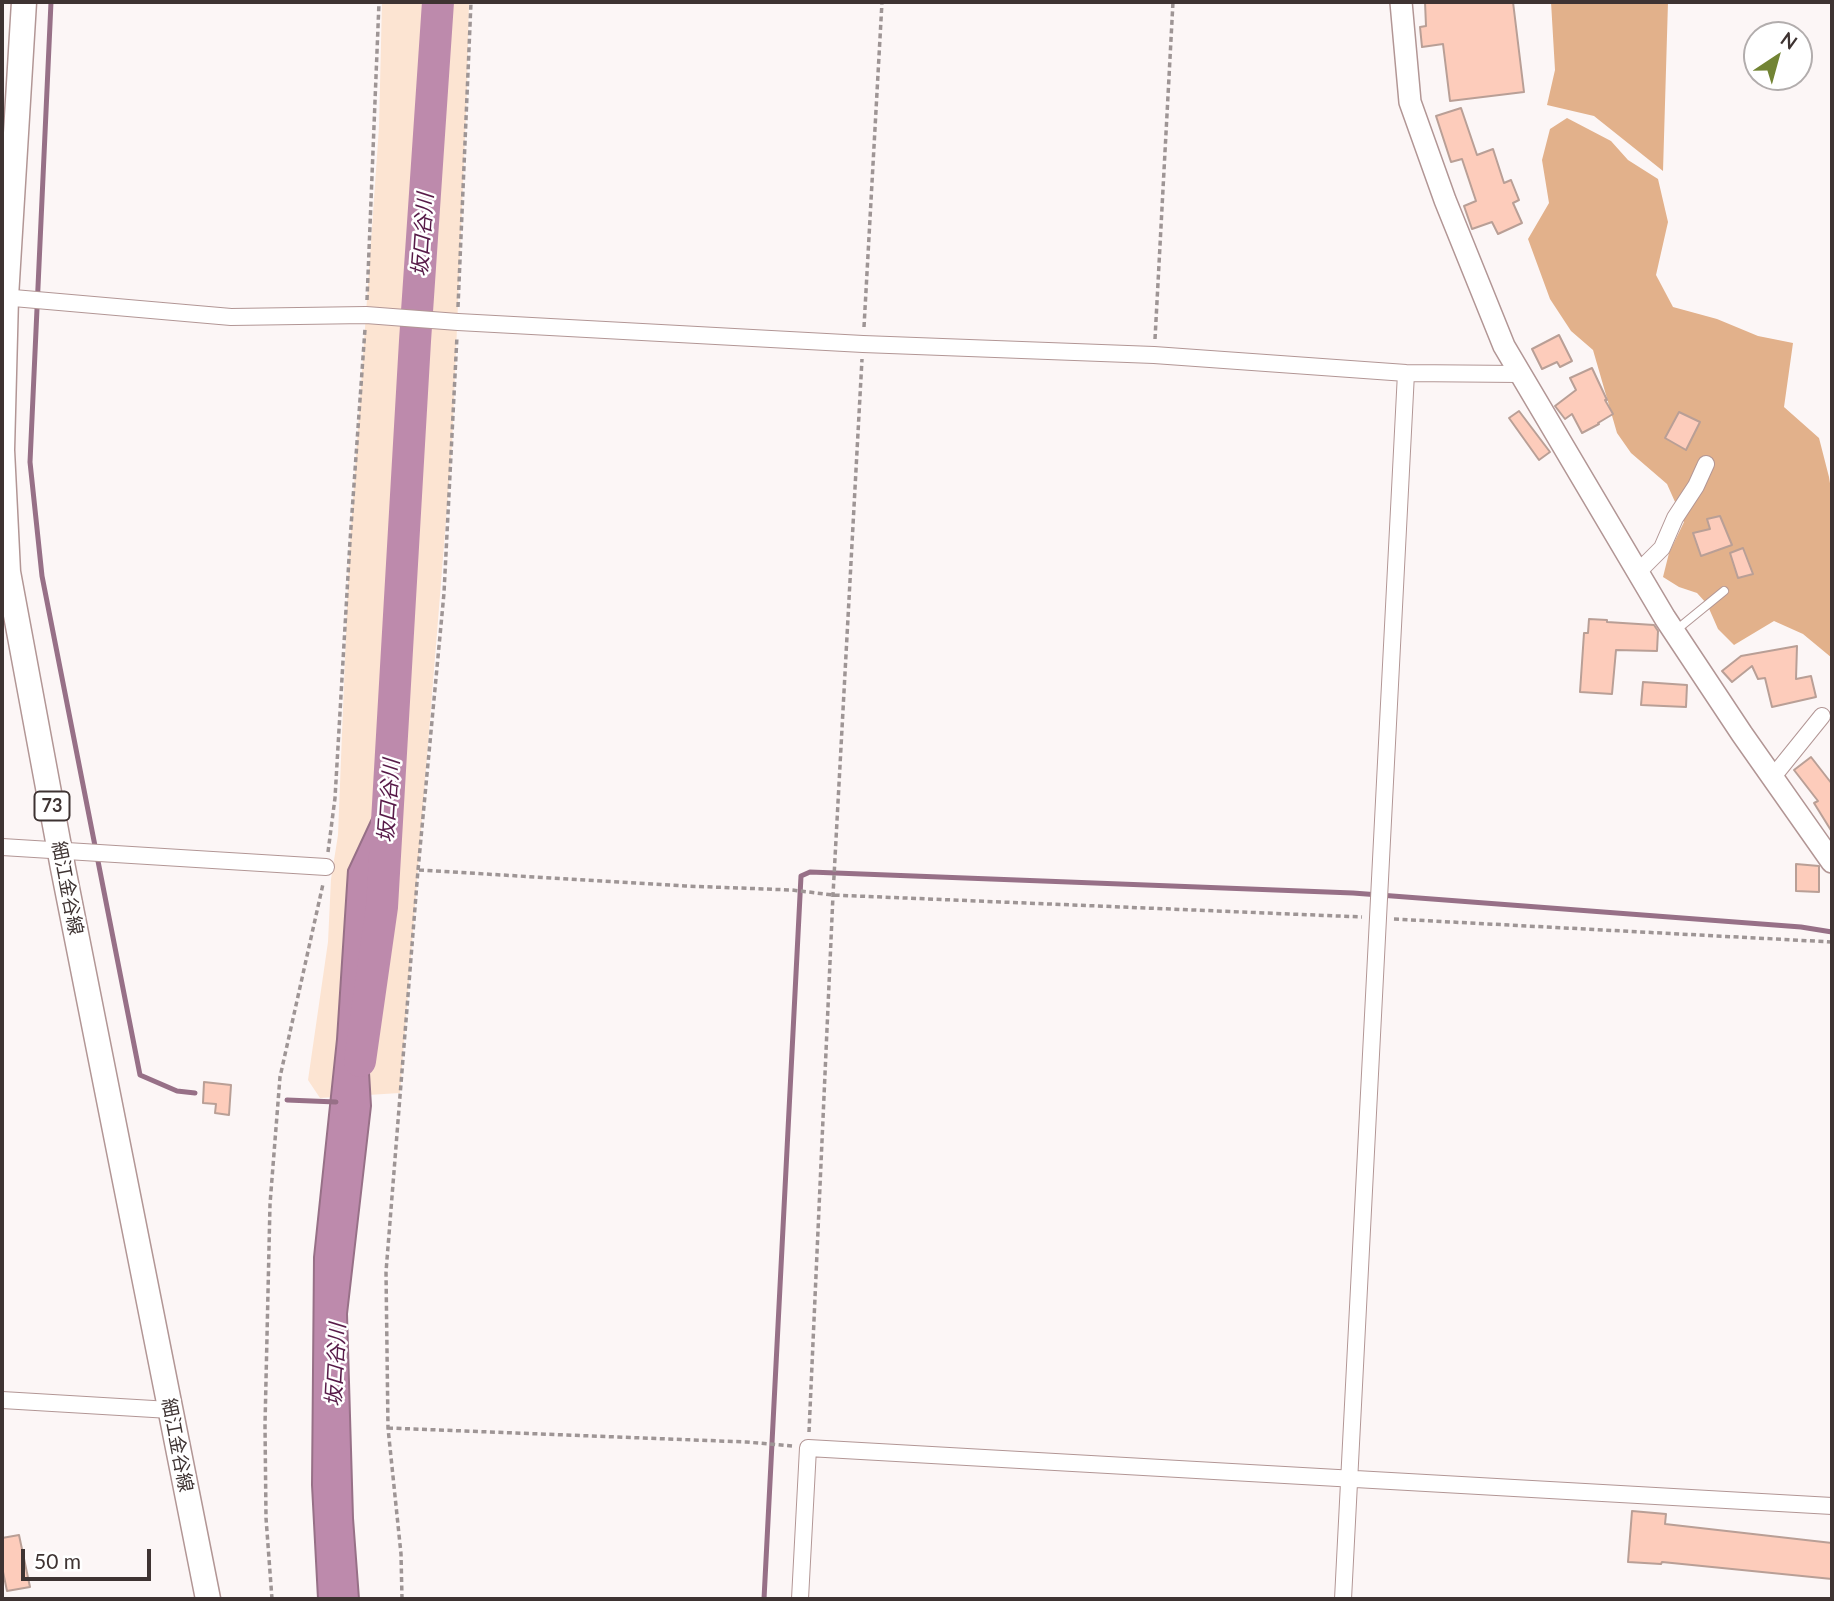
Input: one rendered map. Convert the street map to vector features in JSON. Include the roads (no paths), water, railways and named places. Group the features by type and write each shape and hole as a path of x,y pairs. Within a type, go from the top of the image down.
{"main road":[{"name":"細江金谷線","path":"24,2 2,450 8,572 60,851 208,1599"}],"street":[{"path":"1401,2 1410,103 1445,200 1504,346 1637,573 1742,734 1832,862"},
{"path":"11,298 231,317 366,315 863,344 1154,355 1406,373 1519,374"},
{"path":"1343,1599 1406,373"},
{"path":"1637,573 1662,548 1675,518 1696,486 1706,464"},
{"path":"1772,778 1822,716"},
{"path":"2,847 327,867"},
{"path":"2,1400 170,1410"},
{"path":"800,1599 808,1448 1832,1506"}],"lane":[{"path":"1675,632 1724,591"}],"water":[{"path":"390,780 385,860 362,955 371,1106 347,1314 353,1518 359,1599 318,1599 312,1485 314,1257 337,1039 348,870"}],"waterway":[{"path":"51,2 30,462 42,576 140,1075 177,1091 195,1093"},
{"name":"坂口谷川","path":"360,1061 382,907 438,2"},
{"path":"764,1599 801,876 810,872 1353,893 1801,927 1832,932"},
{"path":"287,1100 336,1102"}]}
